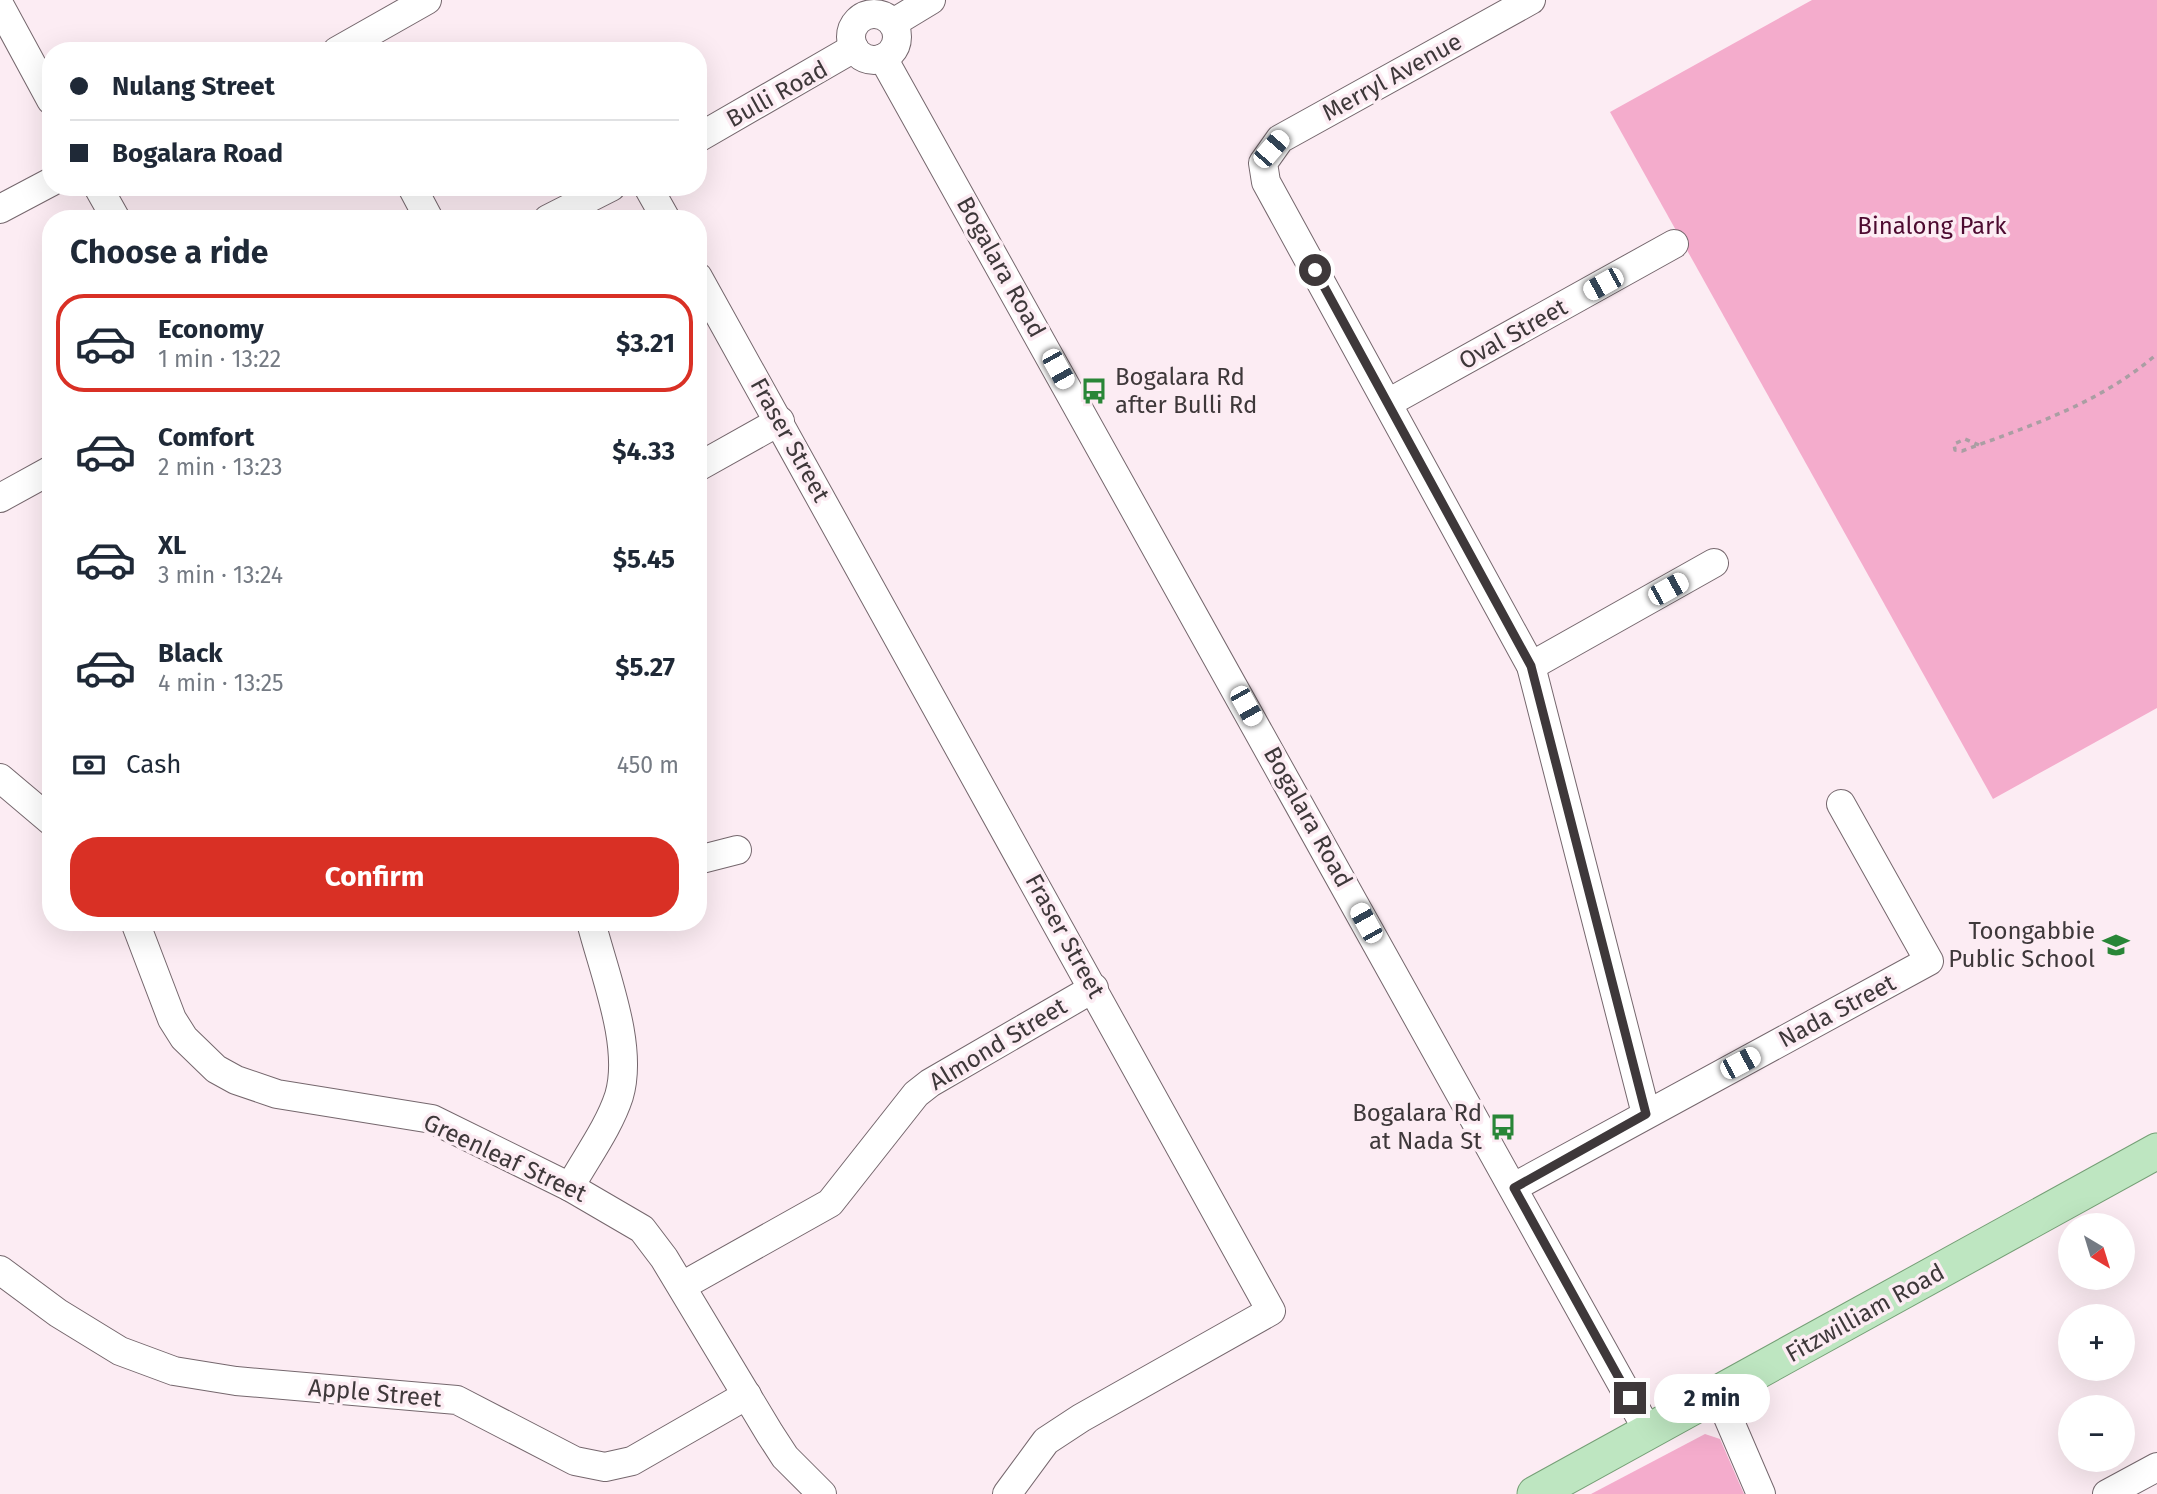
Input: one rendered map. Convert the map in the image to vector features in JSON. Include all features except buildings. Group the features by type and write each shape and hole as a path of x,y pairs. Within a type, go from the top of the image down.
{"main road":[{"name":"Fitzwilliam Road","path":"1535,1494 2157,1151"}],"street":[{"path":"353,42 427,0"},
{"path":"872,12 898,40 890,55 883,58 863,57 854,48 852,29 858,20 872,12 931,0"},
{"name":"Merryl Avenue","path":"1388,403 1266,182 1263,163 1280,139 1531,0"},
{"path":"0,6 42,83"},
{"name":"Bulli Road","path":"707,133 854,48"},
{"name":"Bogalara Road","path":"883,58 1648,1431"},
{"path":"0,209 42,187"},
{"path":"566,210 593,196"},
{"name":"Oval Street","path":"1388,403 1674,244"},
{"name":"Fraser Street","path":"707,293 1272,1311 1081,1418 1046,1441 1007,1494"},
{"path":"1388,403 1531,666 1646,1114"},
{"path":"707,462 780,421"},
{"path":"0,498 42,475"},
{"path":"1531,666 1714,563"},
{"path":"0,778 42,813"},
{"name":"Nada Street","path":"1514,1188 1929,961 1841,804"},
{"path":"707,858 737,850"},
{"name":"Greenleaf Street","path":"139,931 173,1019 184,1038 216,1069 236,1080 277,1094 432,1119 570,1187 642,1229 682,1286 785,1457 821,1494"},
{"path":"570,1187 618,1098 623,1076 624,1051 593,931"},
{"name":"Almond Street","path":"682,1286 830,1203 916,1094 930,1083 1094,988"},
{"name":"Apple Street","path":"0,1270 58,1313 120,1351 174,1371 236,1381 457,1400 575,1461 605,1467 632,1461 747,1395"},
{"path":"1718,1394 1761,1494"},
{"path":"2107,1494 2157,1467"}],"path":[{"path":"1979,444 1965,439 1954,444 1955,450 1962,451 2071,410 2119,383 2157,354"}],"green space":[{"name":"Binalong Park","path":"1812,0 2157,0 2157,708 1993,799 1610,112"},
{"path":"1705,1434 1720,1439 1744,1494 1591,1494"}],"place":[{"name":"Bogalara Rd after Bulli Rd","path":"1094,391"},
{"name":"Toongabbie Public School","path":"2116,945"},
{"name":"Bogalara Rd at Nada St","path":"1503,1127"}],"route":[{"path":"1315,270 1531,666 1646,1114 1514,1188 1630,1398"}]}
